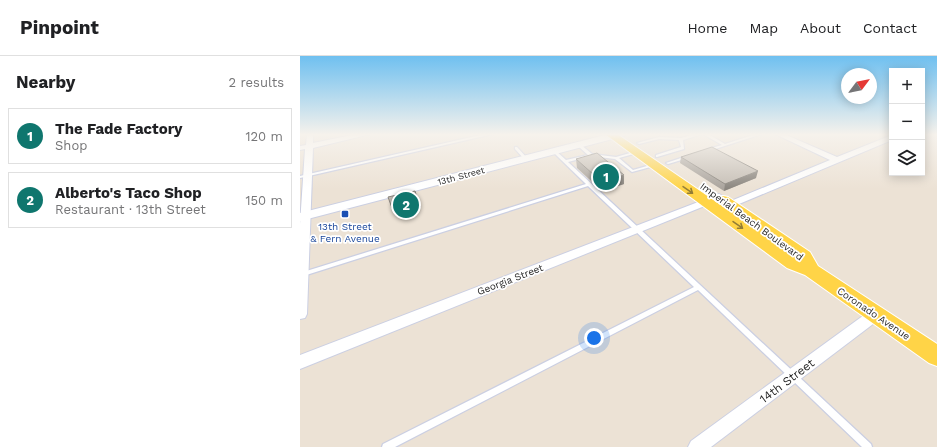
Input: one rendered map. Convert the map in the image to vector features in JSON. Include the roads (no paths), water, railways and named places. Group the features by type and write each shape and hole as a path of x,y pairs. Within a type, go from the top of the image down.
{"main road":[{"name":"13th Street","path":"303,217 554,152"},
{"name":"Imperial Beach Boulevard","path":"645,152 660,161 718,203 804,256 811,270"},
{"name":"Coronado Avenue","path":"811,270 937,356"}],"street":[{"path":"300,314 304,176 309,152"},
{"path":"819,152 836,160"},
{"name":"Georgia Street","path":"300,362 637,229 718,203 855,152"},
{"name":"14th Street","path":"698,447 794,377 876,314"}],"lane":[{"path":"304,176 410,152"},
{"path":"520,152 526,159"},
{"path":"555,152 868,447"},
{"path":"588,152 592,155"},
{"path":"565,162 592,155 616,158 629,152"},
{"path":"616,158 632,171 660,161 675,152"},
{"path":"660,161 689,156"},
{"path":"301,275 589,184"},
{"path":"386,447 698,287"}],"place":[{"name":"The Fade Factory","path":"606,177"},
{"name":"Alberto's Taco Shop","path":"406,205"},
{"name":"13th Street & Fern Avenue","path":"345,214"}]}
